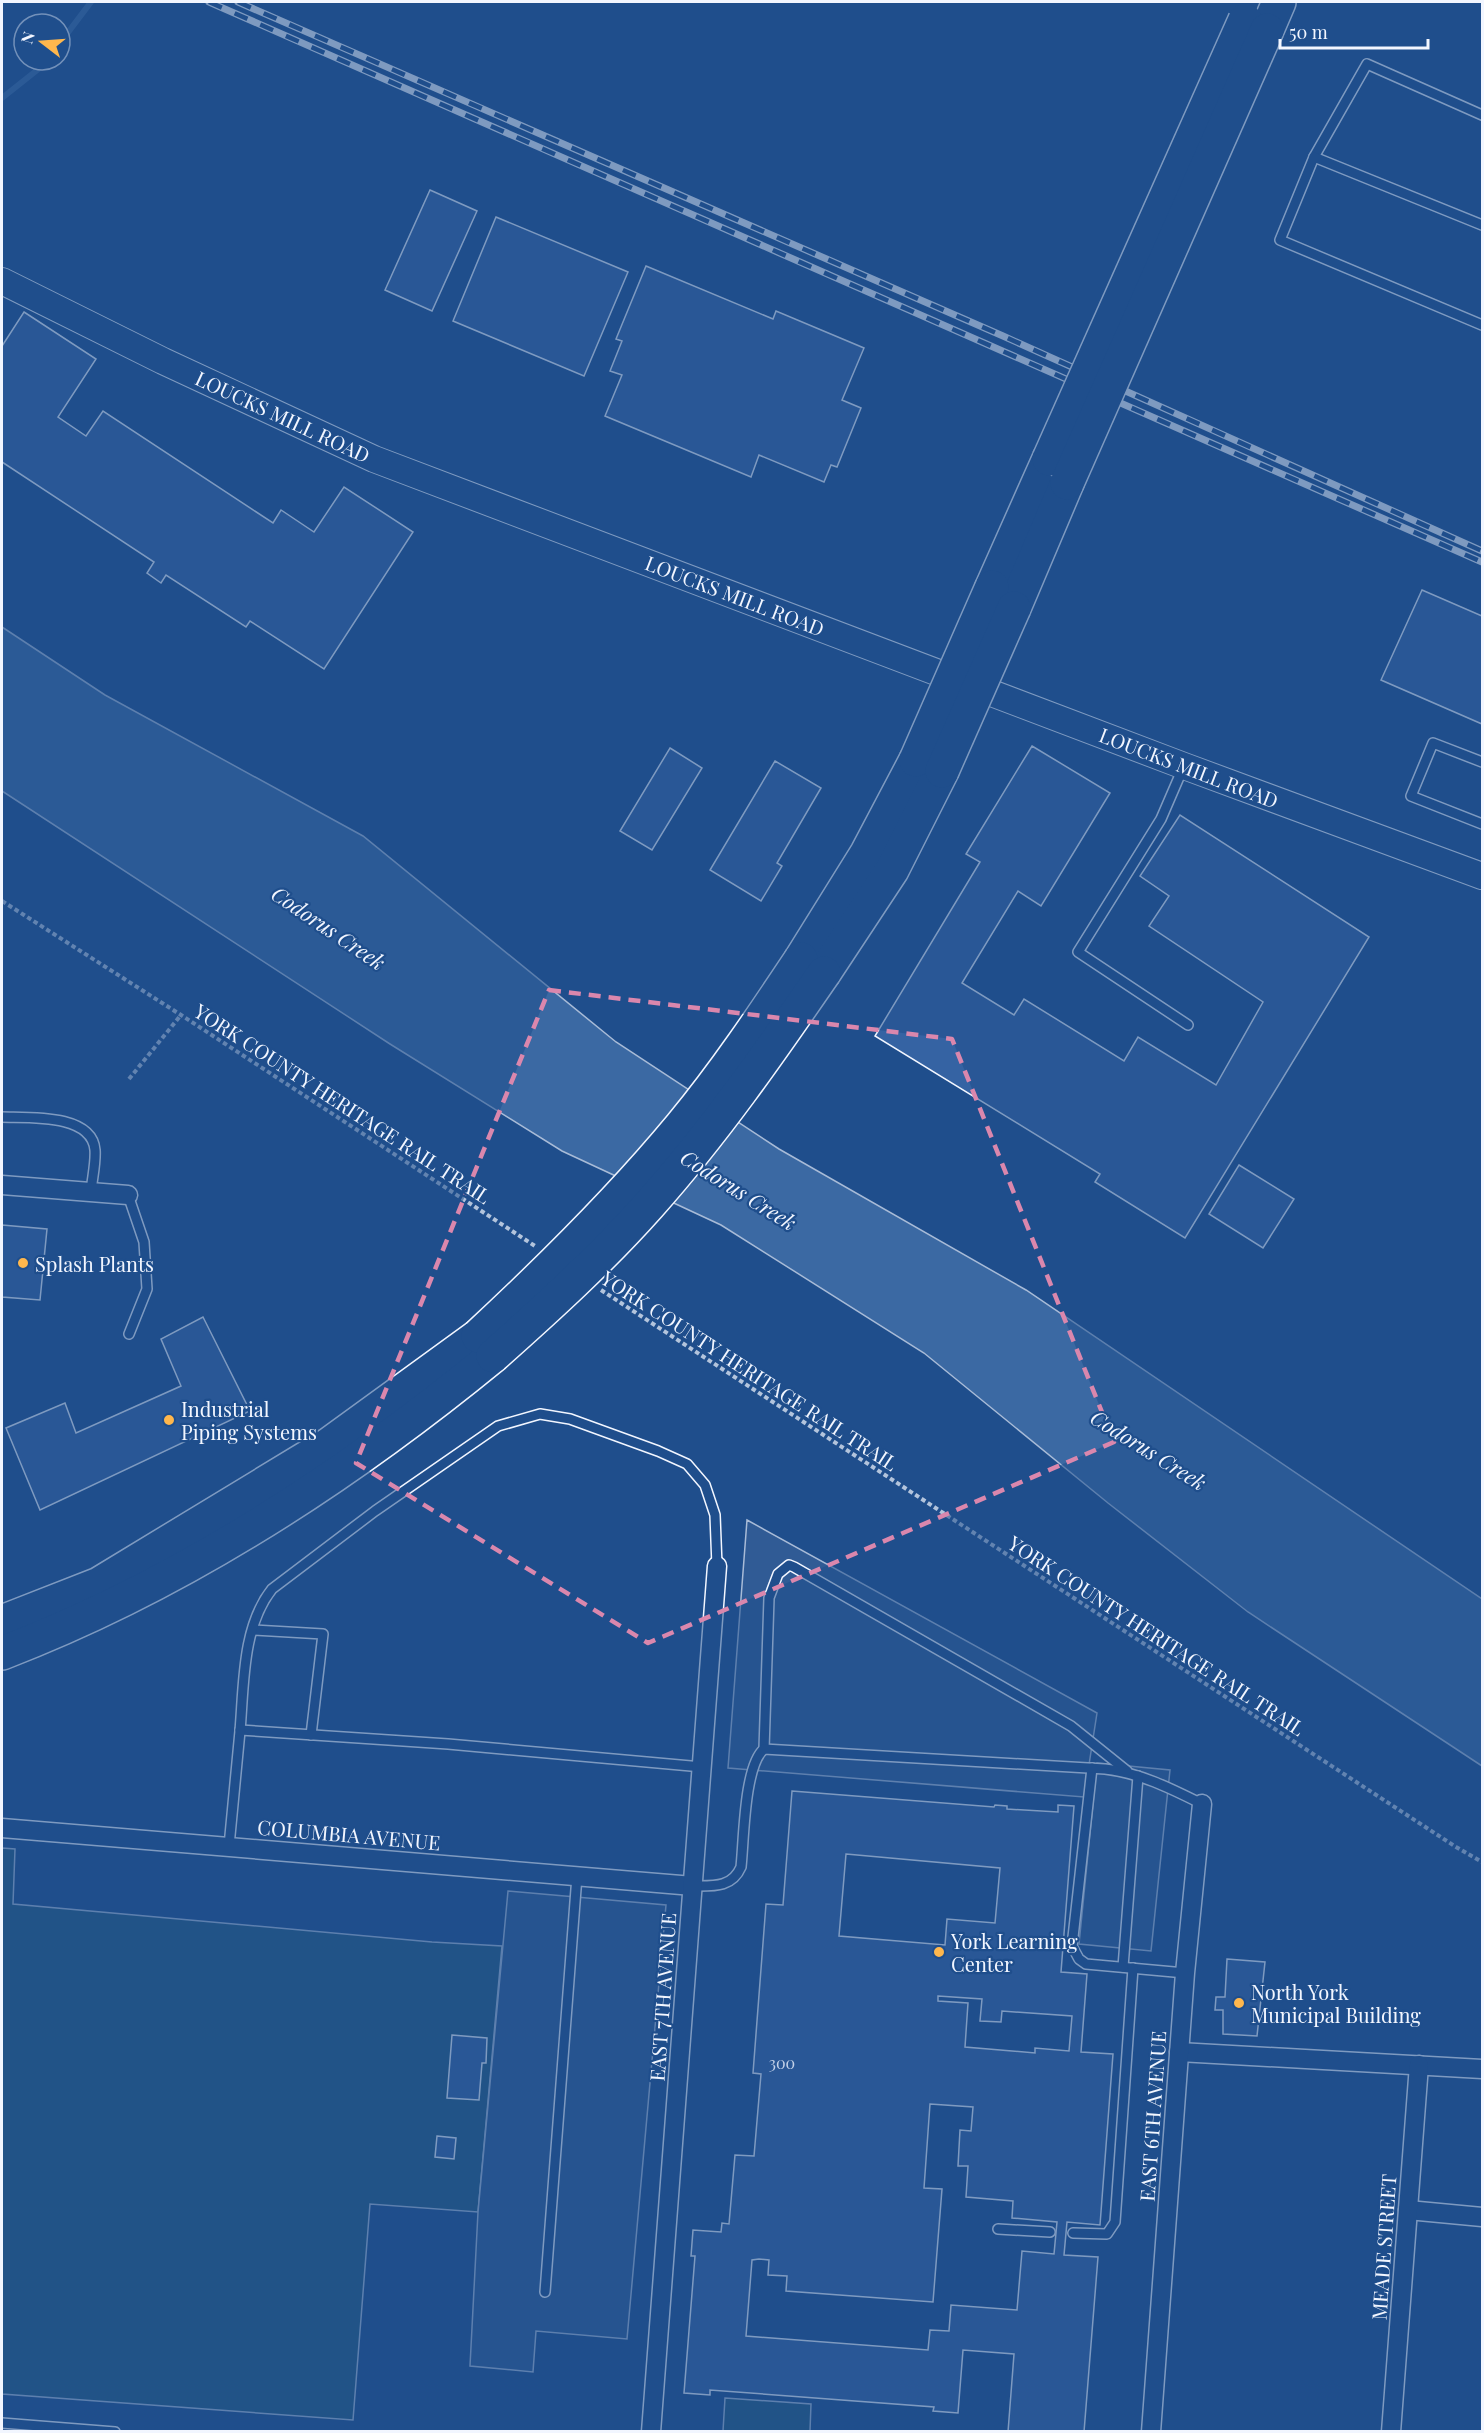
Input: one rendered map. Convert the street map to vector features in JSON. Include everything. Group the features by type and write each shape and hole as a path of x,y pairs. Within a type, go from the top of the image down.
{"highway":[{"path":"2,1622 99,1584 328,1445 549,1306 657,1196 744,1088 812,966 892,870 929,765 1261,13"},
{"path":"2,1653 143,1589 258,1526 361,1459 427,1410 485,1346"}],"street":[{"name":"LOUCKS MILL ROAD","path":"2,281 163,361 374,459 1184,766 1482,876"},
{"path":"2,1185 128,1195"},
{"name":"EAST 7TH AVENUE","path":"651,2432 717,1566"},
{"name":"EAST 6TH AVENUE","path":"1151,2432 1185,1973 1202,1804"},
{"name":"COLUMBIA AVENUE","path":"2,1828 693,1886"},
{"path":"1179,2052 1482,2069"},
{"name":"MEADE STREET","path":"1391,2432 1419,2065"},
{"path":"1408,2210 1482,2217"}],"lane":[{"path":"1482,115 1367,64 1314,157 1280,240 1482,326"},
{"path":"1314,157 1482,225"},
{"path":"1482,762 1433,742 1411,796 1482,824"},
{"path":"1184,766 1161,819 1078,951 1188,1026"},
{"path":"2,1117 58,1120 75,1124 88,1135 95,1148 91,1192"},
{"path":"128,1195 144,1242 147,1289 129,1334"},
{"path":"229,1846 246,1665 253,1630 263,1599 272,1588 375,1511 498,1426 540,1414 570,1419 687,1464 705,1485 715,1515 717,1566"},
{"path":"693,1886 718,1887 738,1875 741,1867 751,1772 757,1757 764,1749 769,1598 778,1574 789,1565 1071,1726 1128,1772"},
{"path":"253,1630 323,1634 311,1735"},
{"path":"240,1730 448,1744 702,1767"},
{"path":"764,1749 1128,1772 1202,1804"},
{"path":"1092,1768 1072,1946 1079,1959 1086,1964 1185,1973"},
{"path":"1073,2233 1107,2234 1115,2222 1138,1776"},
{"path":"545,2292 577,1876"},
{"path":"998,2229 1050,2232"},
{"path":"2,2422 115,2432"}],"path":[{"name":"YORK COUNTY HERITAGE RAIL TRAIL","path":"2,901 181,1015 538,1249"},
{"path":"129,1079 181,1015"},
{"name":"YORK COUNTY HERITAGE RAIL TRAIL","path":"598,1288 925,1503 1482,1862"}],"highlighted area":[{"path":"549,990 952,1039 1114,1442 648,1643 356,1463"}],"shaded area":[{"path":"747,1520 1097,1713 1084,1797 728,1768"},
{"path":"1097,1763 1170,1770 1151,1951 1079,1944"},
{"path":"2,1848 15,1849 13,1904 432,1942 502,1946 478,2212 370,2204 353,2420 2,2394"},
{"path":"508,1891 666,1905 627,2339 536,2331 533,2372 470,2366 478,2212"},
{"path":"725,2398 811,2404 810,2431 723,2431"}],"water":[{"name":"Codorus Creek","path":"2,627 105,695 363,836 616,1042 779,1149 1026,1290 1482,1599 1482,1766 1248,1612 1108,1503 924,1353 721,1225 562,1151 390,1044 2,791"}],"building":[{"path":"430,190 477,211 432,311 385,290"},
{"path":"496,217 628,272 584,376 453,321"},
{"path":"646,266 773,319 776,311 864,348 842,400 861,408 837,467 831,465 824,482 759,455 751,477 605,416 622,375 610,371 622,341 616,339"},
{"path":"24,312 96,359 58,417 86,436 103,411 273,523 281,510 314,532 344,487 413,532 324,669 250,621 246,627 166,575 161,583 147,573 154,562 2,462 2,346"},
{"path":"1422,590 1482,616 1482,724 1381,680"},
{"path":"1032,746 1110,793 1041,906 1018,891 962,983 1014,1015 1024,999 1124,1061 1138,1037 1216,1085 1263,1002 1149,926 1169,896 1140,876 1180,815 1369,937 1185,1238 1095,1182 1100,1174 875,1036 980,862 966,854"},
{"path":"670,748 702,768 652,850 620,831"},
{"path":"775,761 821,788 777,863 782,866 761,901 710,870"},
{"path":"1239,1165 1294,1199 1263,1248 1209,1214"},
{"name":"Splash Plants","path":"2,1225 47,1229 40,1300 2,1297"},
{"name":"Industrial Piping Systems","path":"203,1317 250,1411 40,1510 6,1428 65,1403 76,1433 181,1386 161,1339"},
{"path":"792,1791 994,1807 995,1805 1007,1806 1007,1809 1058,1812 1058,1805 1074,1806 1061,1972 1087,1974 1081,2052 1113,2054 1100,2225 1067,2222 1064,2255 1098,2257 1084,2432 1008,2432 1014,2354 963,2350 958,2413 933,2411 934,2407 710,2390 710,2395 684,2393 695,2256 691,2256 693,2230 721,2232 722,2223 729,2224 735,2155 754,2156 761,2074 753,2073 766,1904 783,1905","holes":["846,1854 1000,1868 995,1923 947,1919 945,1945 839,1936","938,1996 982,1999 980,2021 1001,2022 1002,2011 1072,2016 1069,2051 1035,2048 1035,2053 965,2047 968,2003 938,2001","930,2104 973,2107 971,2131 960,2130 958,2166 968,2166 966,2197 1013,2201 1012,2218 1057,2222 1054,2254 1022,2251 1017,2310 951,2305 949,2331 930,2330 928,2350 746,2336 752,2260 769,2260 768,2275 787,2276 786,2291 933,2302 942,2189 924,2188"]},
{"name":"North York Municipal Building","path":"1227,1959 1265,1962 1257,2036 1223,2034 1223,2010 1215,2010 1216,1997 1225,1997"},
{"path":"452,2035 487,2038 486,2063 482,2063 479,2100 447,2098"},
{"path":"437,2136 456,2138 454,2159 435,2157"}],"waterway":[{"path":"72,27 91,2"},
{"path":"2,98 35,72"}],"railway":[{"path":"209,2 1482,562"},
{"path":"238,2 1003,336 1482,551"}],"place":[{"name":"Splash Plants","path":"23,1263"},
{"name":"Industrial Piping Systems","path":"169,1420"},
{"name":"York Learning Center","path":"939,1952"},
{"name":"North York Municipal Building","path":"1239,2003"}]}
